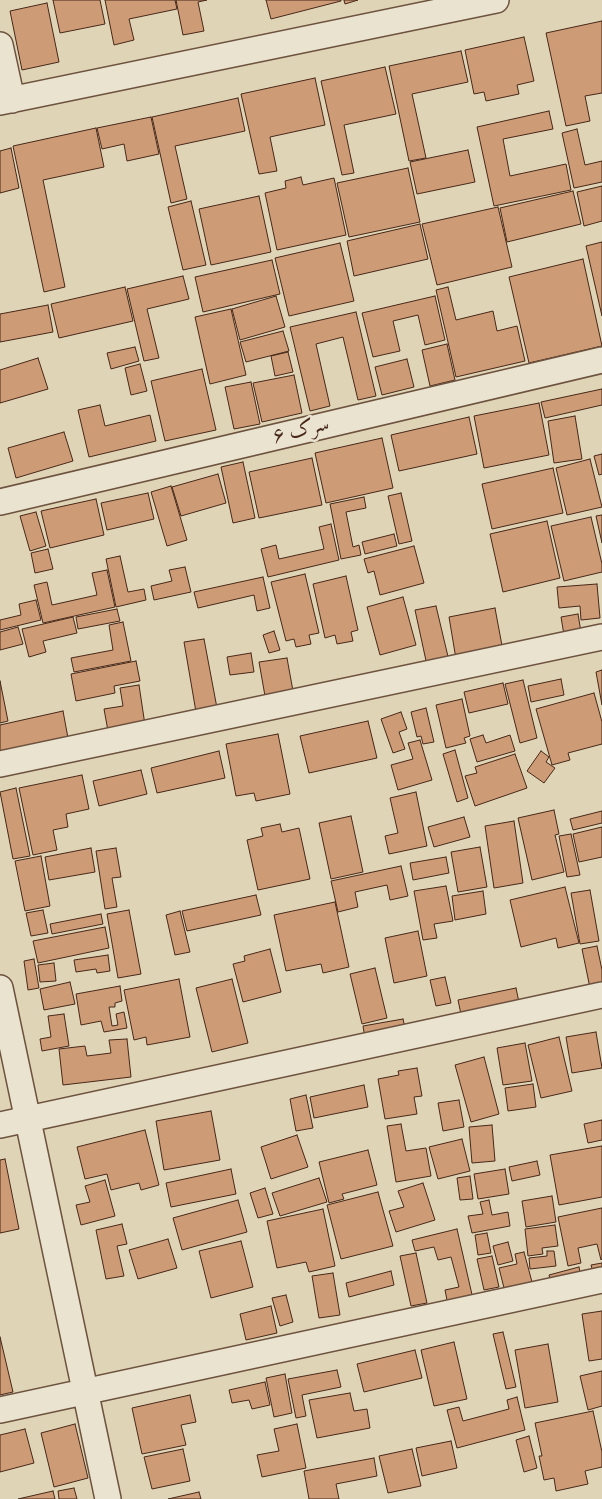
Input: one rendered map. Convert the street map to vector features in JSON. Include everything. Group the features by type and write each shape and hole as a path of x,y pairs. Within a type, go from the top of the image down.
{"street":[{"path":"0,45 6,101 496,0"},
{"name":"سرک ۶","path":"0,502 602,360"},
{"path":"0,764 602,637"},
{"path":"0,988 108,1499"},
{"path":"0,1126 602,995"},
{"path":"0,1410 602,1280"}],"building":[{"path":"53,0 100,0 105,24 60,33"},
{"path":"105,0 175,0 177,9 129,19 134,40 114,45"},
{"path":"176,0 207,0 198,2 204,31 183,35"},
{"path":"266,0 341,0 341,1 271,19"},
{"path":"344,0 358,0 345,4"},
{"path":"47,3 59,62 22,70 10,11"},
{"path":"602,21 602,93 585,96 590,121 566,126 546,33"},
{"path":"524,37 534,81 517,85 519,94 486,101 484,92 474,94 465,50"},
{"path":"461,51 468,82 412,94 426,158 409,161 389,66"},
{"path":"385,67 396,114 344,125 354,173 342,175 321,81"},
{"path":"315,78 325,125 270,137 277,171 259,174 241,94"},
{"path":"238,98 245,131 175,146 187,199 171,203 152,117"},
{"path":"549,111 553,129 503,139 510,176 566,164 571,190 494,206 477,127"},
{"path":"151,117 159,154 127,161 124,144 102,149 97,128"},
{"path":"96,128 104,167 43,180 65,287 44,292 13,146"},
{"path":"577,129 585,165 602,161 602,182 574,188 562,133"},
{"path":"11,148 19,188 0,193 0,151"},
{"path":"468,150 475,182 417,194 410,162"},
{"path":"408,168 420,222 349,237 337,183"},
{"path":"301,177 303,185 334,178 346,235 277,250 265,193 286,188 285,181"},
{"path":"602,186 602,221 584,226 577,192"},
{"path":"573,191 581,224 507,242 500,208"},
{"path":"259,196 271,252 211,265 199,209"},
{"path":"191,201 206,265 183,270 168,207"},
{"path":"498,207 512,267 437,285 422,224"},
{"path":"420,224 428,259 354,276 347,241"},
{"path":"602,242 602,316 586,246"},
{"path":"340,243 354,301 289,316 275,258"},
{"path":"583,259 602,346 529,363 509,277"},
{"path":"272,260 280,294 203,312 195,277"},
{"path":"183,276 189,299 147,309 159,358 144,361 127,289"},
{"path":"125,287 133,321 59,338 51,304"},
{"path":"448,287 456,320 493,311 497,331 517,326 525,361 456,377 436,290"},
{"path":"276,296 285,327 240,340 232,309"},
{"path":"435,296 445,340 425,345 418,315 393,321 400,351 373,357 362,313"},
{"path":"48,305 53,332 0,342 0,314"},
{"path":"231,309 246,375 210,384 195,317"},
{"path":"356,312 376,396 358,400 343,337 316,344 330,406 310,411 290,327"},
{"path":"283,331 289,351 246,362 240,342"},
{"path":"447,344 455,380 430,386 422,350"},
{"path":"135,347 139,361 111,369 107,353"},
{"path":"288,352 293,372 275,376 271,356"},
{"path":"38,358 48,389 0,403 0,370"},
{"path":"407,359 414,387 382,395 375,367"},
{"path":"140,364 147,391 131,395 125,368"},
{"path":"202,369 216,430 165,441 151,381"},
{"path":"294,375 302,413 262,422 253,383"},
{"path":"251,382 260,424 234,429 225,387"},
{"path":"602,389 602,405 545,418 541,402"},
{"path":"539,403 549,455 484,468 474,416"},
{"path":"100,405 105,426 150,415 156,441 89,457 78,410"},
{"path":"575,416 582,459 554,463 548,421"},
{"path":"469,417 477,454 399,471 391,435"},
{"path":"64,432 73,461 16,478 8,448"},
{"path":"382,438 393,488 326,503 315,453"},
{"path":"602,454 602,474 599,475 594,456"},
{"path":"312,458 322,505 259,518 249,472"},
{"path":"590,459 602,507 567,515 556,468"},
{"path":"243,462 255,518 233,523 221,467"},
{"path":"553,468 563,513 492,529 482,484"},
{"path":"218,474 226,503 181,516 172,487"},
{"path":"171,486 187,540 167,546 151,492"},
{"path":"148,493 154,519 107,530 101,503"},
{"path":"401,493 412,541 399,544 388,496"},
{"path":"364,497 366,508 346,512 353,547 359,545 361,555 341,559 330,504"},
{"path":"96,499 104,535 50,548 41,511"},
{"path":"36,512 46,546 30,551 20,516"},
{"path":"602,515 602,543 596,516"},
{"path":"591,517 602,564 602,572 564,581 551,526"},
{"path":"547,521 560,578 503,592 490,534"},
{"path":"331,524 339,560 268,577 261,549 276,545 279,559 324,549 319,527"},
{"path":"394,534 397,546 365,554 362,542"},
{"path":"414,546 424,583 380,595 374,571 368,573 364,559"},
{"path":"48,549 53,569 35,573 31,553"},
{"path":"120,556 128,592 144,589 146,600 116,607 106,559"},
{"path":"185,567 191,592 154,600 151,586 172,581 169,570"},
{"path":"107,570 115,607 43,623 34,585 47,582 52,605 97,595 92,573"},
{"path":"305,574 319,633 309,635 311,644 296,647 294,639 286,641 271,582"},
{"path":"346,576 358,630 351,632 353,641 337,644 335,635 325,638 313,584"},
{"path":"263,577 270,608 257,611 254,595 198,608 194,592"},
{"path":"597,584 600,618 581,620 580,606 559,608 557,587"},
{"path":"403,597 416,645 380,655 367,607"},
{"path":"36,600 41,620 0,630 0,620 21,615 19,604"},
{"path":"436,606 450,665 428,670 415,610"},
{"path":"495,608 503,651 456,659 449,617"},
{"path":"117,609 120,621 78,629 76,617"},
{"path":"578,614 582,638 565,641 561,617"},
{"path":"73,617 77,633 43,641 46,652 29,657 22,629"},
{"path":"123,622 131,661 74,672 71,658 113,650 109,625"},
{"path":"18,627 23,644 0,650 0,632"},
{"path":"274,631 280,650 269,653 263,635"},
{"path":"204,639 217,708 196,712 184,642"},
{"path":"251,653 254,672 230,675 227,657"},
{"path":"287,658 293,691 265,696 259,662"},
{"path":"136,661 140,681 114,686 115,693 76,701 71,674"},
{"path":"602,670 602,705 596,672"},
{"path":"561,679 564,695 531,702 528,686"},
{"path":"523,680 537,738 520,743 505,684"},
{"path":"0,681 8,721 0,723"},
{"path":"503,683 508,704 469,713 464,692"},
{"path":"139,685 145,725 108,731 104,709 123,706 120,688"},
{"path":"594,693 602,722 602,744 568,753 570,760 552,765 536,709"},
{"path":"462,699 470,736 464,738 466,743 446,748 436,705"},
{"path":"426,708 434,742 423,744 421,736 417,737 411,712"},
{"path":"63,711 68,738 0,753 0,725"},
{"path":"401,712 407,729 399,732 405,749 393,753 381,719"},
{"path":"368,721 377,758 309,773 300,736"},
{"path":"278,734 290,794 256,801 254,793 236,796 226,744"},
{"path":"483,735 486,743 510,735 515,751 477,762 470,739"},
{"path":"420,740 432,780 398,790 391,765 413,759 408,743"},
{"path":"455,750 468,798 457,802 443,754"},
{"path":"219,751 225,778 157,793 151,768"},
{"path":"541,751 549,757 546,762 555,768 544,783 527,771"},
{"path":"515,754 527,788 475,806 465,776 477,773 475,767"},
{"path":"141,770 147,794 99,806 93,781"},
{"path":"82,775 89,809 66,814 68,827 53,830 57,850 33,855 19,788"},
{"path":"16,788 30,856 13,859 0,792"},
{"path":"416,792 427,846 389,854 385,836 398,833 390,798"},
{"path":"554,810 559,834 555,835 564,872 532,880 518,818"},
{"path":"602,811 602,823 573,830 570,819"},
{"path":"351,816 363,872 331,879 319,823"},
{"path":"464,817 470,837 434,847 428,827"},
{"path":"514,821 523,883 494,888 485,826"},
{"path":"280,824 282,832 299,828 310,879 258,890 247,840 263,836 261,828"},
{"path":"602,827 602,857 579,862 573,834"},
{"path":"571,834 580,875 567,877 559,836"},
{"path":"480,847 487,887 458,892 451,852"},
{"path":"91,848 95,872 49,880 45,857"},
{"path":"116,848 121,877 112,878 117,907 105,909 96,851"},
{"path":"41,856 50,906 25,911 15,861"},
{"path":"446,857 449,873 413,880 410,863"},
{"path":"401,866 408,896 390,900 387,885 355,892 358,907 338,912 331,881"},
{"path":"446,886 453,921 434,924 437,938 423,940 414,891"},
{"path":"565,887 579,943 558,948 556,938 521,947 510,900"},
{"path":"590,890 599,941 580,944 571,893"},
{"path":"483,891 486,914 455,920 452,896"},
{"path":"256,895 261,915 187,931 182,911"},
{"path":"335,902 349,967 323,973 321,964 286,971 274,915"},
{"path":"43,910 48,933 31,936 26,913"},
{"path":"129,910 141,974 118,978 107,914"},
{"path":"180,911 190,952 175,955 166,915"},
{"path":"101,914 103,924 52,934 50,924"},
{"path":"105,927 109,948 38,963 33,941"},
{"path":"418,931 427,976 394,983 385,938"},
{"path":"597,946 602,970 602,985 590,988 582,949"},
{"path":"270,949 281,992 243,1002 233,964 245,961 244,956"},
{"path":"108,955 110,971 97,973 96,969 76,972 74,960"},
{"path":"34,959 39,988 28,990 24,961"},
{"path":"54,963 56,981 40,982 38,965"},
{"path":"375,968 387,1018 362,1024 350,974"},
{"path":"445,977 451,1003 436,1006 430,980"},
{"path":"179,979 190,1037 147,1045 146,1037 134,1040 124,990"},
{"path":"232,979 248,1043 212,1052 196,988"},
{"path":"70,982 75,1004 44,1010 40,989"},
{"path":"120,986 122,1001 115,1003 115,1007 109,1007 112,1026 118,1025 116,1014 124,1012 127,1028 104,1032 101,1021 81,1025 76,994"},
{"path":"516,988 520,1007 462,1019 458,1000"},
{"path":"64,1014 69,1046 42,1051 40,1039 51,1037 48,1016"},
{"path":"403,1019 406,1032 365,1038 363,1026"},
{"path":"596,1032 602,1068 572,1073 566,1037"},
{"path":"559,1037 572,1091 541,1098 528,1045"},
{"path":"127,1039 131,1077 63,1085 59,1049 85,1046 87,1056 111,1053 109,1040"},
{"path":"525,1043 532,1081 503,1085 497,1048"},
{"path":"484,1057 499,1114 471,1122 455,1065"},
{"path":"417,1068 422,1096 414,1097 417,1114 385,1119 378,1079 399,1075 398,1071"},
{"path":"533,1084 536,1107 508,1111 505,1088"},
{"path":"364,1085 368,1107 314,1118 310,1097"},
{"path":"306,1095 313,1128 296,1131 290,1099"},
{"path":"459,1100 464,1127 443,1131 438,1103"},
{"path":"211,1111 220,1160 164,1170 156,1121"},
{"path":"602,1120 602,1140 588,1143 584,1124"},
{"path":"401,1124 406,1151 426,1148 431,1176 396,1182 387,1126"},
{"path":"492,1125 495,1161 472,1163 469,1127"},
{"path":"145,1130 159,1185 141,1190 139,1183 111,1190 107,1174 85,1179 77,1147"},
{"path":"297,1135 308,1167 271,1179 261,1147"},
{"path":"462,1139 470,1171 438,1179 429,1147"},
{"path":"602,1146 602,1197 559,1205 550,1155"},
{"path":"368,1150 377,1185 342,1194 344,1199 329,1203 319,1162"},
{"path":"5,1159 19,1229 0,1233 0,1160"},
{"path":"537,1161 540,1175 512,1181 509,1167"},
{"path":"231,1169 236,1194 171,1207 166,1183"},
{"path":"505,1169 509,1194 478,1199 474,1174"},
{"path":"470,1176 473,1199 460,1200 457,1178"},
{"path":"319,1178 327,1202 280,1216 272,1193"},
{"path":"105,1180 115,1216 81,1225 76,1205 90,1202 85,1186"},
{"path":"423,1183 435,1220 396,1232 389,1211 404,1207 398,1191"},
{"path":"265,1188 273,1214 258,1218 250,1193"},
{"path":"378,1192 393,1246 341,1259 327,1205"},
{"path":"552,1196 556,1222 526,1227 522,1201"},
{"path":"238,1200 247,1232 182,1250 173,1218"},
{"path":"489,1200 492,1215 508,1212 510,1226 472,1233 468,1216 483,1214 480,1202"},
{"path":"602,1208 602,1259 597,1244 578,1248 581,1263 568,1266 558,1217"},
{"path":"323,1209 335,1266 309,1272 306,1262 277,1268 267,1221"},
{"path":"122,1224 127,1244 117,1246 124,1276 106,1279 96,1230"},
{"path":"555,1225 558,1246 542,1248 543,1254 528,1256 525,1229"},
{"path":"457,1229 473,1299 448,1305 445,1290 459,1287 451,1257 438,1260 434,1247 415,1251 412,1240"},
{"path":"487,1233 491,1253 478,1255 475,1235"},
{"path":"168,1239 177,1268 138,1279 129,1250"},
{"path":"241,1241 253,1287 211,1298 199,1251"},
{"path":"508,1242 513,1261 498,1265 493,1246"},
{"path":"547,1251 554,1251 556,1266 530,1269 529,1258 547,1256"},
{"path":"524,1252 532,1282 504,1288 499,1268 517,1264 515,1254"},
{"path":"416,1253 427,1303 411,1306 400,1256"},
{"path":"492,1256 499,1287 484,1290 477,1259"},
{"path":"602,1263 602,1275 594,1276 591,1265"},
{"path":"579,1267 581,1278 552,1286 549,1275"},
{"path":"391,1271 394,1285 349,1297 346,1283"},
{"path":"333,1273 340,1315 319,1318 312,1276"},
{"path":"286,1295 293,1322 280,1326 272,1298"},
{"path":"271,1306 277,1333 246,1340 240,1314"},
{"path":"602,1311 602,1359 589,1361 582,1314"},
{"path":"503,1332 516,1387 506,1389 493,1334"},
{"path":"0,1337 13,1392 0,1395"},
{"path":"454,1342 467,1399 434,1406 421,1350"},
{"path":"548,1344 558,1402 525,1408 515,1350"},
{"path":"415,1350 422,1378 364,1392 357,1364"},
{"path":"337,1370 341,1387 302,1395 306,1416 296,1418 288,1379"},
{"path":"602,1371 602,1406 588,1410 580,1376"},
{"path":"285,1374 292,1413 274,1417 266,1378"},
{"path":"265,1382 270,1405 252,1409 249,1400 232,1403 229,1390"},
{"path":"350,1393 354,1411 367,1409 370,1428 317,1438 309,1400"},
{"path":"190,1395 196,1422 181,1425 186,1445 142,1454 132,1408"},
{"path":"517,1397 525,1430 457,1448 447,1410 459,1407 463,1421 509,1409 507,1400"},
{"path":"593,1411 602,1452 602,1467 585,1471 588,1484 556,1491 554,1478 544,1480 539,1456 542,1456 535,1423"},
{"path":"75,1424 88,1478 54,1487 41,1433"},
{"path":"297,1424 306,1468 262,1477 257,1455 279,1451 274,1429"},
{"path":"25,1429 34,1463 0,1472 0,1435"},
{"path":"529,1436 537,1468 524,1472 516,1440"},
{"path":"451,1441 457,1468 422,1476 416,1448"},
{"path":"183,1449 190,1481 152,1489 144,1457"},
{"path":"412,1449 421,1486 388,1493 379,1456"},
{"path":"374,1458 377,1476 336,1484 339,1499 309,1499 304,1471"},
{"path":"74,1488 77,1499 59,1499 58,1491"},
{"path":"53,1491 55,1499 18,1499"},
{"path":"199,1492 201,1499 168,1499"}]}
